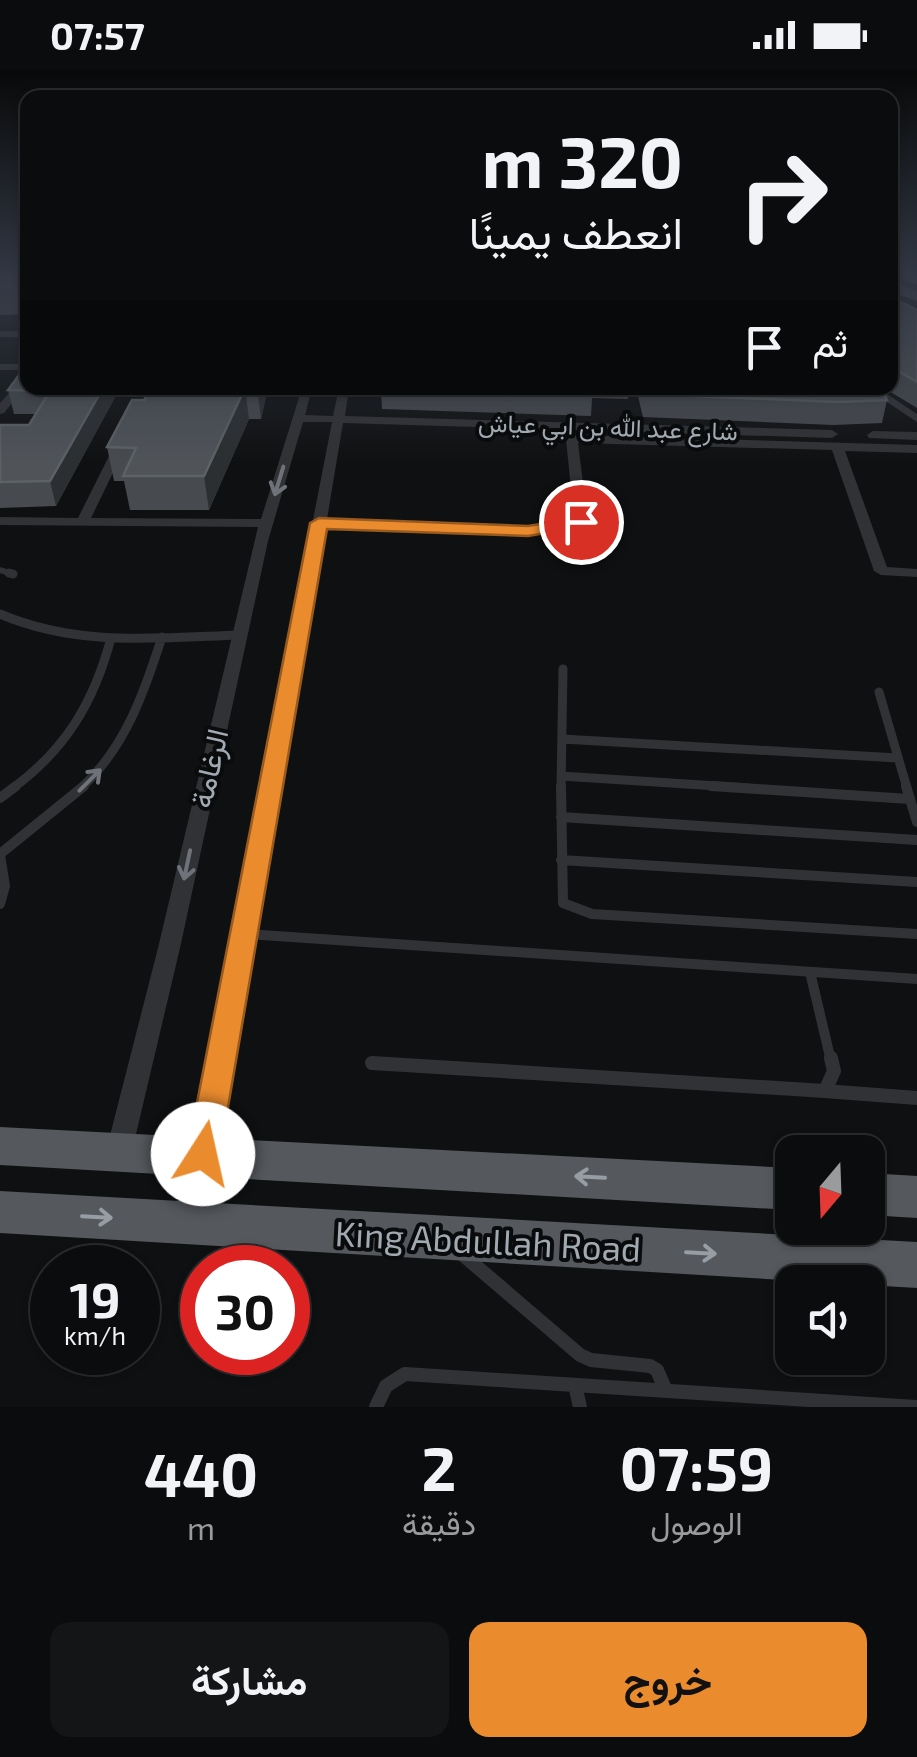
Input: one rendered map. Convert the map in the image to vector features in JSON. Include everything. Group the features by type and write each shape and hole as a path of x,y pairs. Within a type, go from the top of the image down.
{"highway":[{"path":"0,1146 775,1188"},
{"path":"885,1195 917,1197"},
{"name":"King Abdullah Road","path":"0,1212 917,1265"}],"street":[{"path":"0,411 20,382"},
{"name":"الرغامة","path":"119,1152 170,948 266,522 305,395"},
{"path":"203,1154 343,395"},
{"path":"881,395 917,419"},
{"name":"شارع عبد الله بن ابي عياش","path":"298,418 917,436"},
{"path":"82,522 124,438"},
{"path":"319,523 528,531 581,522 572,439 917,449"},
{"path":"837,446 881,572 917,574"},
{"path":"0,521 266,522"}],"lane":[{"path":"0,570 13,574"},
{"path":"0,614 24,626 90,639 239,635"},
{"path":"0,904 5,886 0,854 93,778 118,748 142,703 162,637"},
{"path":"0,798 30,777 62,746 88,710 100,684 111,638"},
{"path":"563,670 564,903 592,914 917,934"},
{"path":"879,692 917,822"},
{"path":"562,740 898,758"},
{"path":"562,776 909,800"},
{"path":"561,817 917,840"},
{"path":"561,860 917,882"},
{"path":"244,934 917,979"},
{"path":"810,972 834,1071 826,1091"},
{"path":"372,1063 917,1098"},
{"path":"442,1238 580,1355 590,1360 650,1366 657,1370 666,1391"},
{"path":"376,1407 393,1378 405,1374 780,1402 917,1407"},
{"path":"575,1385 580,1407"}],"building":[{"path":"898,338 917,338 917,382 898,371"},
{"path":"20,374 20,390 8,390"},
{"path":"48,395 99,395 50,481 0,482 0,425 29,425"},
{"path":"145,395 242,395 204,476 123,476 136,448 107,447 132,400 145,400"},
{"path":"669,395 885,395 887,400 838,402"}],"route":[{"path":"203,1154 319,523 528,531 581,522"}]}
